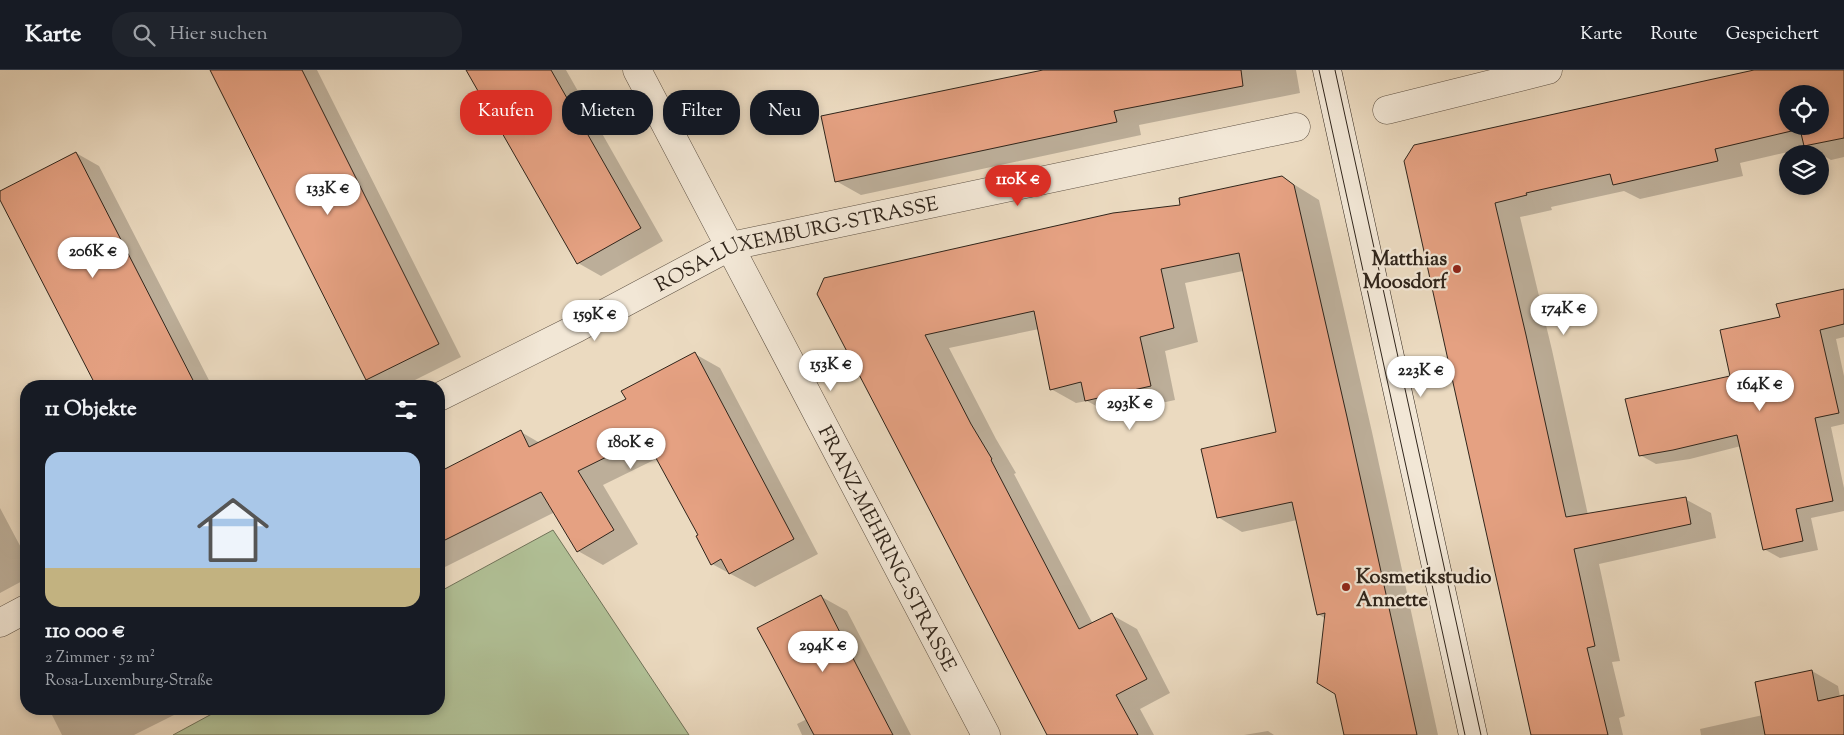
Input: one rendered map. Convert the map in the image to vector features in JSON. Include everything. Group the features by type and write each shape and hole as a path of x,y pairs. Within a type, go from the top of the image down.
{"street":[{"name":"FRANZ-MEHRING-STRASSE","path":"637,70 986,735"},
{"path":"1327,70 1472,735"},
{"path":"1387,110 1548,70"},
{"name":"ROSA-LUXEMBURG-STRASSE","path":"445,394 577,328 731,246 1296,127"},
{"path":"0,623 20,612"}],"green space":[{"path":"553,530 689,735 173,735 210,715 445,715 445,589"}],"building":[{"path":"210,70 302,70 439,344 366,380"},
{"path":"466,70 551,70 562,90 562,135 588,135 641,228 577,264 503,135 552,135 552,90 477,90"},
{"path":"1043,70 1241,70 1243,86 1114,111 1117,122 835,182 821,116"},
{"path":"1754,70 1844,70 1844,138 1804,145 1801,135 1829,135 1829,85 1779,85 1779,134 1715,149 1718,161 1613,185 1610,174 1526,193 1527,195 1495,203 1566,517 1686,497 1691,524 1574,549 1595,646 1587,648 1608,735 1531,735 1404,161 1414,145"},
{"path":"76,152 193,380 93,380 0,200 0,191"},
{"path":"1282,176 1294,185 1417,735 1344,735 1335,694 1317,683 1325,613 1317,615 1292,502 1217,518 1201,449 1276,432 1239,253 1161,269 1174,328 1140,337 1151,386 1085,401 1081,382 1050,390 1034,311 925,335 971,424 992,459 1079,629 1112,613 1147,679 1116,695 1138,735 1047,735 817,294 824,278 1113,213 1180,205 1179,198"},
{"path":"1844,289 1844,324 1820,330 1839,413 1815,418 1833,501 1796,509 1803,541 1763,550 1737,435 1639,456 1625,399 1730,376 1720,330 1780,317 1776,304"},
{"path":"695,352 794,539 729,574 721,559 711,565 696,536 698,535 645,438 578,471 614,530 577,552 541,492 445,540 445,469 521,430 529,447 626,399 621,391"},
{"path":"821,595 893,735 814,735 757,628"},
{"path":"1812,670 1818,701 1844,695 1844,735 1765,735 1755,682"}],"tram line":[{"path":"1319,70 1465,735"},
{"path":"1335,70 1481,735"}],"place":[{"name":"Matthias Moosdorf","path":"1457,269"},
{"name":"Kosmetikstudio Annette","path":"1346,587"}]}
